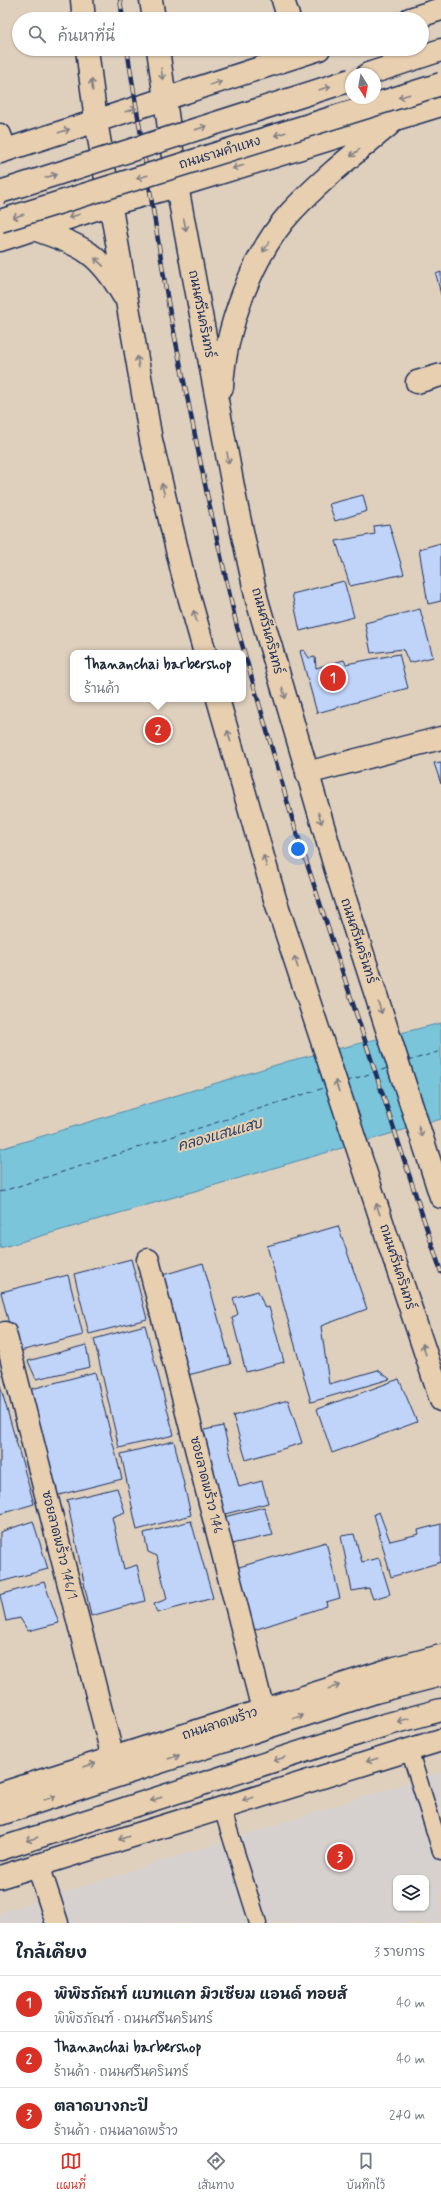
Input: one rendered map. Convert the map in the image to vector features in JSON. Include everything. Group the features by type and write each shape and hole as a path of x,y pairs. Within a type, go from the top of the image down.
{"main road":[{"path":"82,0 83,12"},
{"path":"151,0 153,12"},
{"path":"283,0 287,12"},
{"path":"429,13 441,9"},
{"path":"429,54 441,50"},
{"path":"88,56 96,121 129,305 151,440 183,574 204,650"},
{"name":"ถนนศรีนครินทร์","path":"159,56 177,186 237,508 257,600 338,877 441,1196"},
{"path":"2,146 96,121 165,100 291,56"},
{"path":"381,70 423,56"},
{"path":"0,192 345,82"},
{"name":"ถนนรามคำแหง","path":"0,221 441,84"},
{"name":"ถนนรามคำแหง","path":"0,240 111,204 177,186 441,105"},
{"path":"221,420 223,362 241,301 265,248 290,213 318,185 396,119"},
{"path":"34,229 87,251 102,263 129,305"},
{"path":"417,382 441,375"},
{"name":"ถนนศรีนครินทร์","path":"219,702 275,899 441,1400"},
{"path":"307,773 441,738"},
{"name":"ซอยลาดพร้าว 146","path":"148,1260 263,1710"},
{"name":"ซอยลาดพร้าว 146/1","path":"5,1332 113,1758"},
{"name":"ถนนลาดพร้าว","path":"0,1794 263,1710 441,1656"},
{"path":"0,1814 375,1692 441,1676"},
{"path":"0,1849 385,1725 441,1710"},
{"path":"0,1878 441,1740"},
{"path":"38,1865 57,1923"}],"street":[{"path":"409,1749 441,1851"},
{"path":"222,1808 258,1923"}],"shaded area":[{"path":"441,1772 441,1923 0,1923 0,1913"}],"water":[{"name":"คลองแสนแสบ","path":"441,1023 441,1119 0,1248 0,1149 289,1061"}],"building":[{"path":"441,272 441,295 436,274"},
{"path":"363,495 367,511 335,521 329,504"},
{"path":"389,524 404,574 350,586 336,541 375,534 374,526"},
{"path":"441,543 441,601 428,604 419,549"},
{"path":"344,581 354,617 300,631 292,594"},
{"path":"420,609 433,657 409,663 403,649 371,653 365,623"},
{"path":"304,650 309,658 315,657 316,668 344,660 346,664 399,654 408,688 317,713 300,651"},
{"path":"441,762 441,784 434,763"},
{"path":"338,1226 367,1309 321,1326 329,1384 378,1370 390,1379 311,1402 267,1246"},
{"path":"131,1259 147,1319 89,1334 74,1274"},
{"path":"203,1263 231,1364 188,1375 163,1275"},
{"path":"68,1275 83,1335 16,1352 1,1292"},
{"path":"258,1291 265,1308 269,1307 284,1362 246,1372 232,1318 238,1314 233,1298"},
{"path":"145,1325 174,1435 119,1448 94,1339"},
{"path":"86,1345 90,1367 36,1379 28,1361"},
{"path":"95,1372 122,1479 55,1496 28,1390"},
{"path":"399,1379 417,1422 332,1453 317,1409"},
{"path":"0,1385 34,1504 0,1514"},
{"path":"288,1400 302,1443 246,1460 233,1416"},
{"path":"223,1426 239,1487 262,1481 268,1503 221,1515 200,1431"},
{"path":"174,1441 191,1515 137,1530 121,1454"},
{"path":"117,1488 125,1512 112,1517 124,1569 137,1565 145,1601 91,1616 67,1500"},
{"path":"264,1507 273,1535 226,1545 220,1518"},
{"path":"379,1512 390,1541 419,1534 418,1530 441,1524 441,1562 391,1577 374,1514"},
{"path":"33,1521 48,1569 0,1582 0,1532"},
{"path":"191,1521 213,1598 157,1613 154,1604 167,1599 157,1556 148,1552 144,1533"},
{"path":"354,1534 362,1562 379,1558 390,1594 373,1599 369,1588 352,1591 341,1536"},
{"path":"326,1542 340,1598 326,1602 327,1606 251,1631 232,1569"},
{"path":"44,1582 59,1623 28,1631 20,1618 6,1621 0,1595"}],"ferry route":[{"path":"408,1061 441,1051"},
{"path":"347,1081 388,1068"},
{"path":"0,1192 327,1087"}],"railway":[{"path":"120,0 122,12"},
{"path":"128,56 169,308 208,499 244,650"},
{"path":"246,658 292,818 441,1272"}],"place":[{"name":"พิพิธภัณฑ์ แบทแคท มิวเซียม แอนด์ ทอยส์","path":"333,678"},
{"name":"Thananchai barbershop","path":"158,730"},
{"name":"ตลาดบางกะปิ","path":"340,1857"}]}
